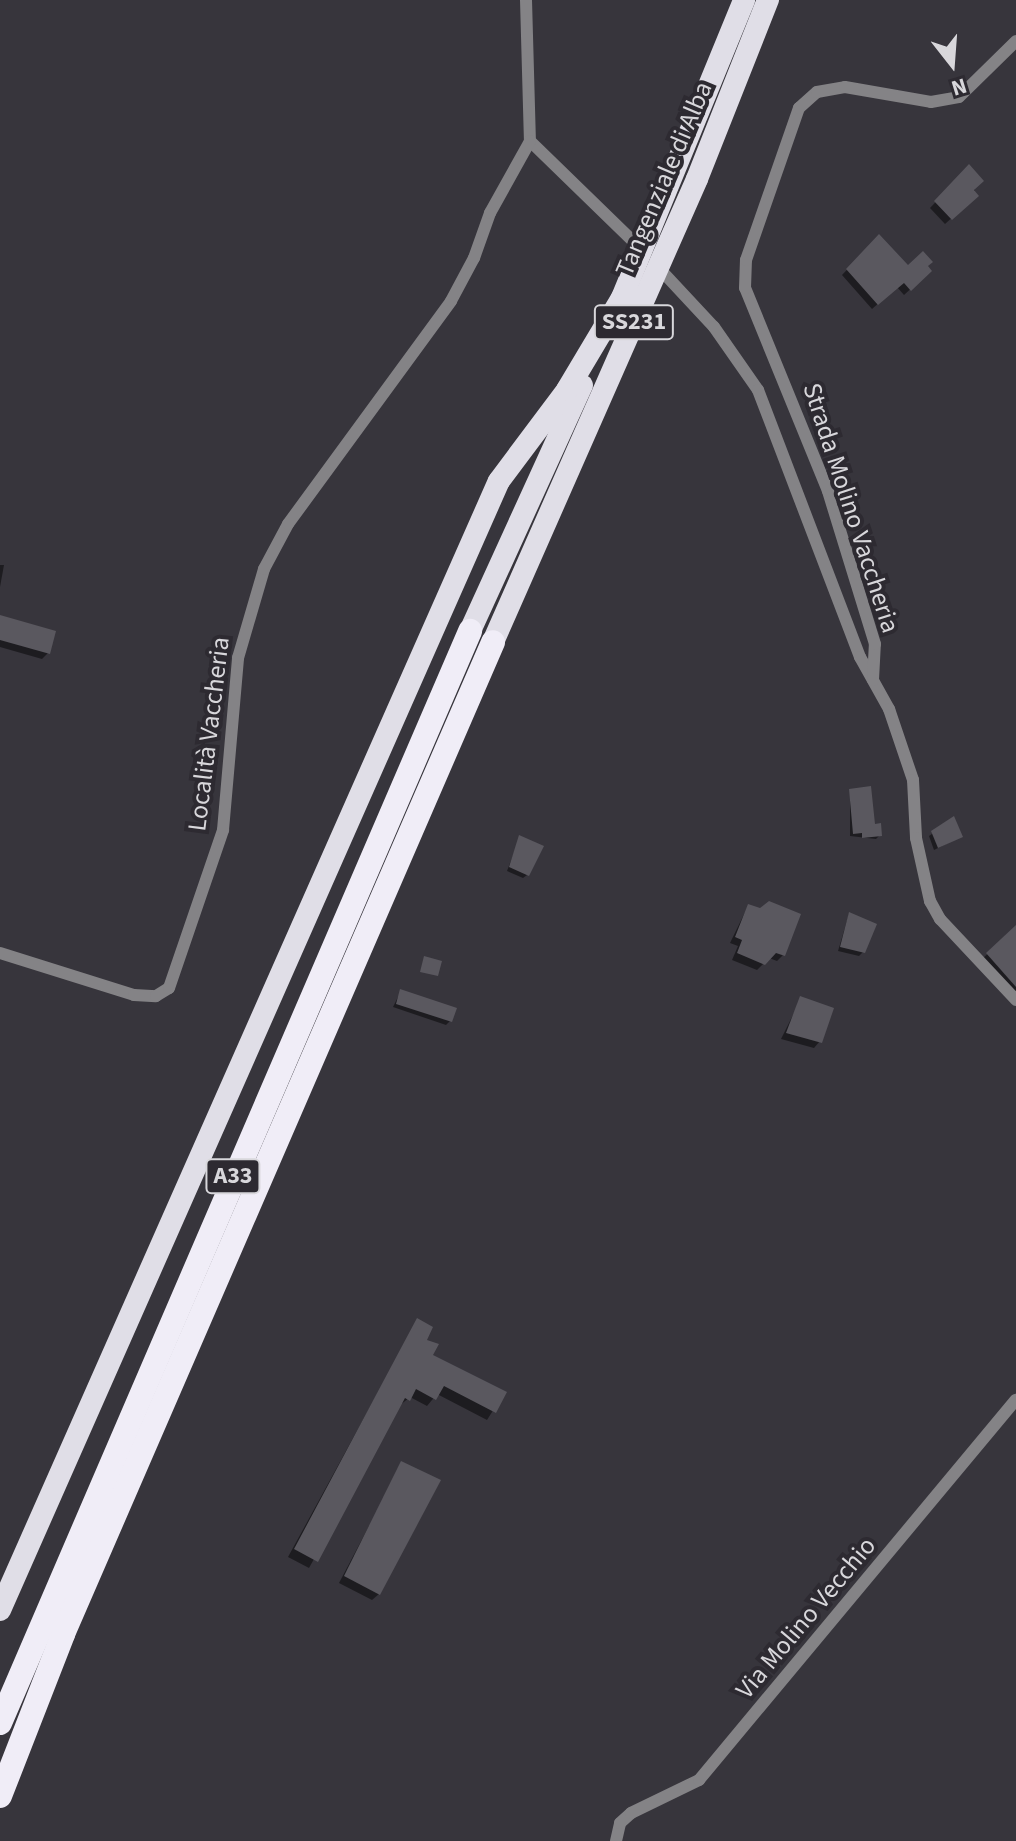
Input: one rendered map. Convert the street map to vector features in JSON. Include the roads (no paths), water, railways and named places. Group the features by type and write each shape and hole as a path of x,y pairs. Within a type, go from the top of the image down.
{"highway":[{"name":"SS231","path":"470,631 623,296 744,0"},
{"name":"Tangenziale di Alba","path":"493,642 697,179 768,0"},
{"path":"0,1610 499,481 567,390 623,296"},
{"name":"A33","path":"0,1723 470,631"},
{"name":"A33","path":"0,1796 63,1634 493,642"}],"street":[{"path":"526,0 530,141"},
{"name":"Strada Molino Vaccheria","path":"873,680 875,644 828,491 745,288 746,260 799,108 817,92 845,87 931,102 959,97 1016,41"},
{"name":"Strada Molino Vaccheria","path":"530,141 599,203 714,327 758,390 873,680"},
{"name":"Località Vaccheria","path":"0,953 134,995 156,996 169,988 223,830 238,658 264,569 288,524 451,301 474,258 490,213 530,141"},
{"path":"873,680 889,709 913,780 916,838 930,901 940,919 1016,1000"},
{"name":"Via Molino Vecchio","path":"616,1841 620,1823 631,1813 699,1780 1016,1400"}]}
